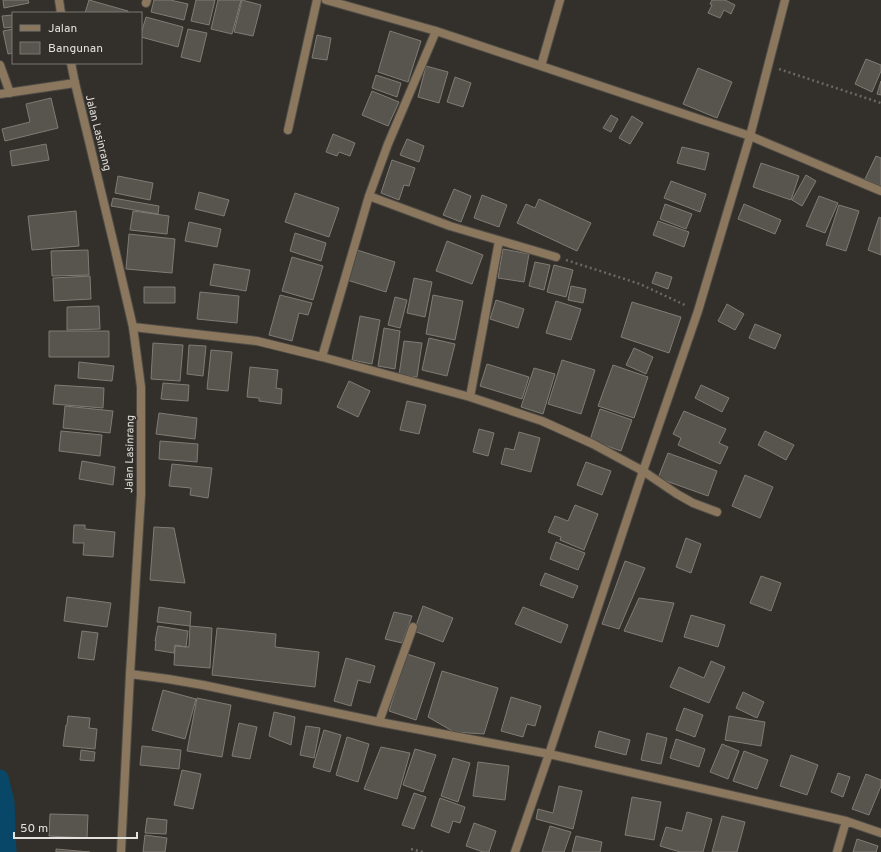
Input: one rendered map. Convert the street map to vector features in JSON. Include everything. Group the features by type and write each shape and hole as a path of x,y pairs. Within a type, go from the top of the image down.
{"street":[{"path":"59,0 61,12"},
{"path":"288,130 317,0"},
{"path":"326,0 436,31 750,136 881,191"},
{"path":"541,66 560,0"},
{"path":"515,852 549,754 642,471 698,311 750,136 785,0"},
{"path":"322,357 369,196 388,144 436,31"},
{"name":"Jalan Lasinrang","path":"71,64 133,327 141,387 141,495 121,852"},
{"path":"0,65 10,93"},
{"path":"0,94 75,83"},
{"path":"369,196 450,226 556,257"},
{"path":"470,397 499,241"},
{"path":"133,327 257,341 470,397 542,421 593,444 642,471 677,494 717,512"},
{"path":"379,722 413,627"},
{"path":"130,674 189,682 379,722 549,754 846,821 881,833"},
{"path":"837,852 846,821"}],"path":[{"path":"768,65 881,103"},
{"path":"556,257 640,284 698,311"},
{"path":"411,849 423,852"}],"building":[{"path":"3,0 28,0 29,3 4,8"},
{"path":"89,0 128,11 128,12 85,12"},
{"path":"154,0 170,0 188,4 184,20 151,12"},
{"path":"196,0 215,0 209,25 191,21"},
{"path":"218,0 241,0 232,34 211,29"},
{"path":"242,0 261,5 253,36 234,32"},
{"path":"712,0 725,0 735,5 731,14 724,10 720,18 708,13 712,5 710,4"},
{"path":"12,15 12,27 4,28 2,16"},
{"path":"146,17 183,27 178,47 142,37 142,31"},
{"path":"12,29 12,53 8,54 3,31"},
{"path":"188,29 207,33 200,62 181,57"},
{"path":"390,31 421,41 408,82 378,72"},
{"path":"317,35 331,38 327,60 312,58"},
{"path":"866,59 881,65 881,71 872,92 855,84"},
{"path":"426,66 448,72 439,103 418,97"},
{"path":"698,68 732,82 717,118 683,104"},
{"path":"376,75 401,83 397,97 372,88"},
{"path":"455,77 471,83 463,107 447,102"},
{"path":"881,81 881,95 877,94"},
{"path":"372,91 399,102 388,126 362,115"},
{"path":"51,98 58,128 5,141 2,129 30,122 26,104"},
{"path":"611,115 618,119 611,132 603,128"},
{"path":"632,116 643,123 630,144 619,138"},
{"path":"333,134 355,143 350,156 339,152 337,156 326,152"},
{"path":"407,139 424,146 419,162 400,155"},
{"path":"46,144 49,160 12,166 10,151"},
{"path":"682,147 709,153 705,170 677,163"},
{"path":"876,156 881,158 881,186 865,179"},
{"path":"392,160 415,168 409,186 404,185 399,200 381,193"},
{"path":"761,163 799,176 791,200 753,187"},
{"path":"806,175 816,181 802,206 792,200"},
{"path":"118,176 153,183 150,200 115,193"},
{"path":"671,181 706,194 700,212 664,198"},
{"path":"454,189 471,196 461,222 443,215"},
{"path":"199,192 229,200 224,216 195,209"},
{"path":"295,193 339,208 329,237 285,222"},
{"path":"482,195 507,205 499,227 474,218"},
{"path":"819,196 838,203 825,233 806,226"},
{"path":"113,198 159,206 158,214 111,206"},
{"path":"539,199 591,223 577,251 517,223 526,204 535,208"},
{"path":"665,204 692,214 686,229 660,219"},
{"path":"744,204 781,220 775,234 738,219"},
{"path":"839,205 859,211 846,251 826,245"},
{"path":"76,211 79,246 32,250 28,216"},
{"path":"133,211 169,216 167,234 130,230"},
{"path":"879,217 881,218 881,255 868,250"},
{"path":"658,221 689,232 684,247 653,235"},
{"path":"189,222 221,229 217,247 185,241"},
{"path":"295,233 326,243 321,261 290,251"},
{"path":"129,234 175,239 172,273 126,269"},
{"path":"447,241 483,255 472,284 436,271"},
{"path":"503,249 529,254 524,282 498,278"},
{"path":"88,250 89,275 52,276 51,251"},
{"path":"357,250 395,262 386,292 347,280"},
{"path":"292,257 323,266 313,300 282,291"},
{"path":"535,262 550,265 544,290 529,286"},
{"path":"214,264 250,270 246,291 210,285"},
{"path":"554,265 573,270 566,297 547,292"},
{"path":"656,272 672,277 668,289 652,283"},
{"path":"90,276 91,299 54,301 53,278"},
{"path":"414,278 432,282 425,317 407,313"},
{"path":"571,286 586,289 583,303 568,300"},
{"path":"144,287 175,287 175,303 144,303"},
{"path":"200,292 239,296 237,323 197,319"},
{"path":"280,295 312,303 308,315 299,313 292,341 269,335"},
{"path":"433,295 463,301 455,340 426,334"},
{"path":"395,297 407,300 400,328 388,325"},
{"path":"496,300 524,309 518,328 490,319"},
{"path":"556,301 581,309 571,340 546,333"},
{"path":"632,302 681,317 669,353 621,337"},
{"path":"727,304 744,314 735,330 718,321"},
{"path":"99,306 100,329 67,330 67,307"},
{"path":"360,316 380,320 372,364 352,360"},
{"path":"755,324 781,335 775,349 749,338"},
{"path":"384,328 400,331 395,369 378,366"},
{"path":"49,331 109,331 109,357 49,357"},
{"path":"429,338 455,344 447,376 422,370"},
{"path":"404,341 422,343 417,377 399,375"},
{"path":"153,343 183,345 180,381 151,379"},
{"path":"189,345 206,346 203,376 187,374"},
{"path":"634,348 653,357 646,374 626,365"},
{"path":"211,350 232,352 228,391 207,389"},
{"path":"562,360 595,370 581,414 548,404"},
{"path":"79,362 114,366 112,381 78,378"},
{"path":"487,364 529,377 522,399 480,386"},
{"path":"613,365 648,377 634,418 598,406"},
{"path":"250,367 278,370 276,388 282,389 281,404 259,401 259,398 247,397"},
{"path":"534,368 555,374 543,414 521,407"},
{"path":"349,381 370,391 358,417 337,407"},
{"path":"163,383 189,385 188,401 161,399"},
{"path":"55,385 104,388 103,408 53,404"},
{"path":"701,385 729,398 722,412 695,398"},
{"path":"407,401 426,405 419,434 400,430"},
{"path":"65,406 113,411 110,433 63,428"},
{"path":"600,409 632,420 621,451 590,440"},
{"path":"684,411 726,429 719,443 728,447 720,464 678,445 681,438 673,434"},
{"path":"159,413 197,418 195,439 156,434"},
{"path":"479,429 494,433 488,456 473,452"},
{"path":"61,431 102,435 100,456 59,451"},
{"path":"765,431 794,445 786,460 758,445"},
{"path":"519,432 540,438 531,472 501,464 505,448 514,450"},
{"path":"160,441 198,444 197,462 159,459"},
{"path":"668,453 717,471 708,496 658,478"},
{"path":"82,461 115,467 113,485 79,479"},
{"path":"586,462 611,471 602,495 577,485"},
{"path":"172,464 212,468 208,498 190,495 191,488 169,486"},
{"path":"745,475 773,487 760,518 732,506"},
{"path":"575,505 598,514 584,550 560,540 561,537 548,532 555,516 568,521"},
{"path":"74,525 85,525 85,529 115,532 113,557 83,555 84,543 73,543"},
{"path":"154,527 174,528 185,583 150,580"},
{"path":"686,538 701,544 691,573 676,567"},
{"path":"556,542 585,553 578,570 550,559"},
{"path":"625,561 645,568 619,629 602,624"},
{"path":"545,573 578,586 573,598 540,585"},
{"path":"761,576 781,583 771,611 750,603"},
{"path":"67,597 111,603 107,627 64,621"},
{"path":"639,598 674,603 662,642 624,631"},
{"path":"423,606 453,618 443,642 414,631"},
{"path":"159,607 191,612 190,626 157,622"},
{"path":"523,607 568,625 561,643 515,624"},
{"path":"394,612 412,616 402,643 385,639"},
{"path":"691,615 725,625 718,647 684,637"},
{"path":"158,626 188,631 186,647 175,645 174,653 155,650"},
{"path":"190,626 212,628 210,668 174,665 175,646 189,647"},
{"path":"217,628 276,634 275,647 319,652 315,687 212,675"},
{"path":"82,631 98,633 94,660 78,658"},
{"path":"407,654 435,663 416,720 389,711"},
{"path":"346,658 375,666 370,683 358,680 351,706 334,701"},
{"path":"711,661 725,667 709,703 670,687 679,667 704,678"},
{"path":"442,671 498,688 484,734 454,732 428,717"},
{"path":"163,690 196,699 185,739 152,730"},
{"path":"743,692 764,702 757,718 736,708"},
{"path":"511,697 541,706 535,726 527,724 523,737 501,731"},
{"path":"197,698 231,705 222,757 187,751"},
{"path":"684,708 703,715 695,737 676,730"},
{"path":"274,712 295,717 291,745 269,736"},
{"path":"68,716 90,718 89,728 97,729 95,749 63,746"},
{"path":"729,716 765,722 761,746 725,740"},
{"path":"239,723 257,727 250,759 232,756"},
{"path":"306,726 320,728 314,758 300,755"},
{"path":"324,730 341,735 330,772 313,767"},
{"path":"599,731 630,740 626,755 595,747"},
{"path":"647,733 667,738 661,764 641,760"},
{"path":"347,737 369,744 358,782 336,775"},
{"path":"676,739 705,749 699,767 670,758"},
{"path":"722,744 739,751 728,779 710,772"},
{"path":"142,746 181,750 179,769 140,765"},
{"path":"381,747 410,753 397,799 364,789"},
{"path":"415,749 436,755 423,792 403,785"},
{"path":"81,750 95,752 94,761 80,760"},
{"path":"744,751 768,760 757,789 733,781"},
{"path":"791,755 818,765 807,795 780,786"},
{"path":"453,758 470,763 458,802 441,796"},
{"path":"478,762 509,766 505,800 473,796"},
{"path":"182,770 201,774 193,809 174,805"},
{"path":"838,773 850,777 843,797 831,792"},
{"path":"866,774 881,780 881,786 869,815 852,809"},
{"path":"559,786 582,791 573,829 536,819 538,809 553,813"},
{"path":"414,793 426,797 414,829 402,825"},
{"path":"632,797 661,802 654,840 625,835"},
{"path":"440,798 465,807 460,823 453,821 449,833 431,826"},
{"path":"687,812 712,819 703,852 680,852 660,846 666,827 682,831"},
{"path":"50,814 88,815 87,838 49,836"},
{"path":"722,816 745,822 737,852 712,852"},
{"path":"147,818 167,820 166,834 145,833"},
{"path":"474,823 496,831 489,852 483,852 466,846"},
{"path":"550,826 571,832 564,852 542,852"},
{"path":"145,835 167,838 165,852 143,852"},
{"path":"576,836 602,842 600,852 572,852"},
{"path":"857,839 878,846 876,852 853,852"},
{"path":"56,849 90,852 56,852"}],"waterway":[{"path":"0,778 6,802 8,852"}]}
